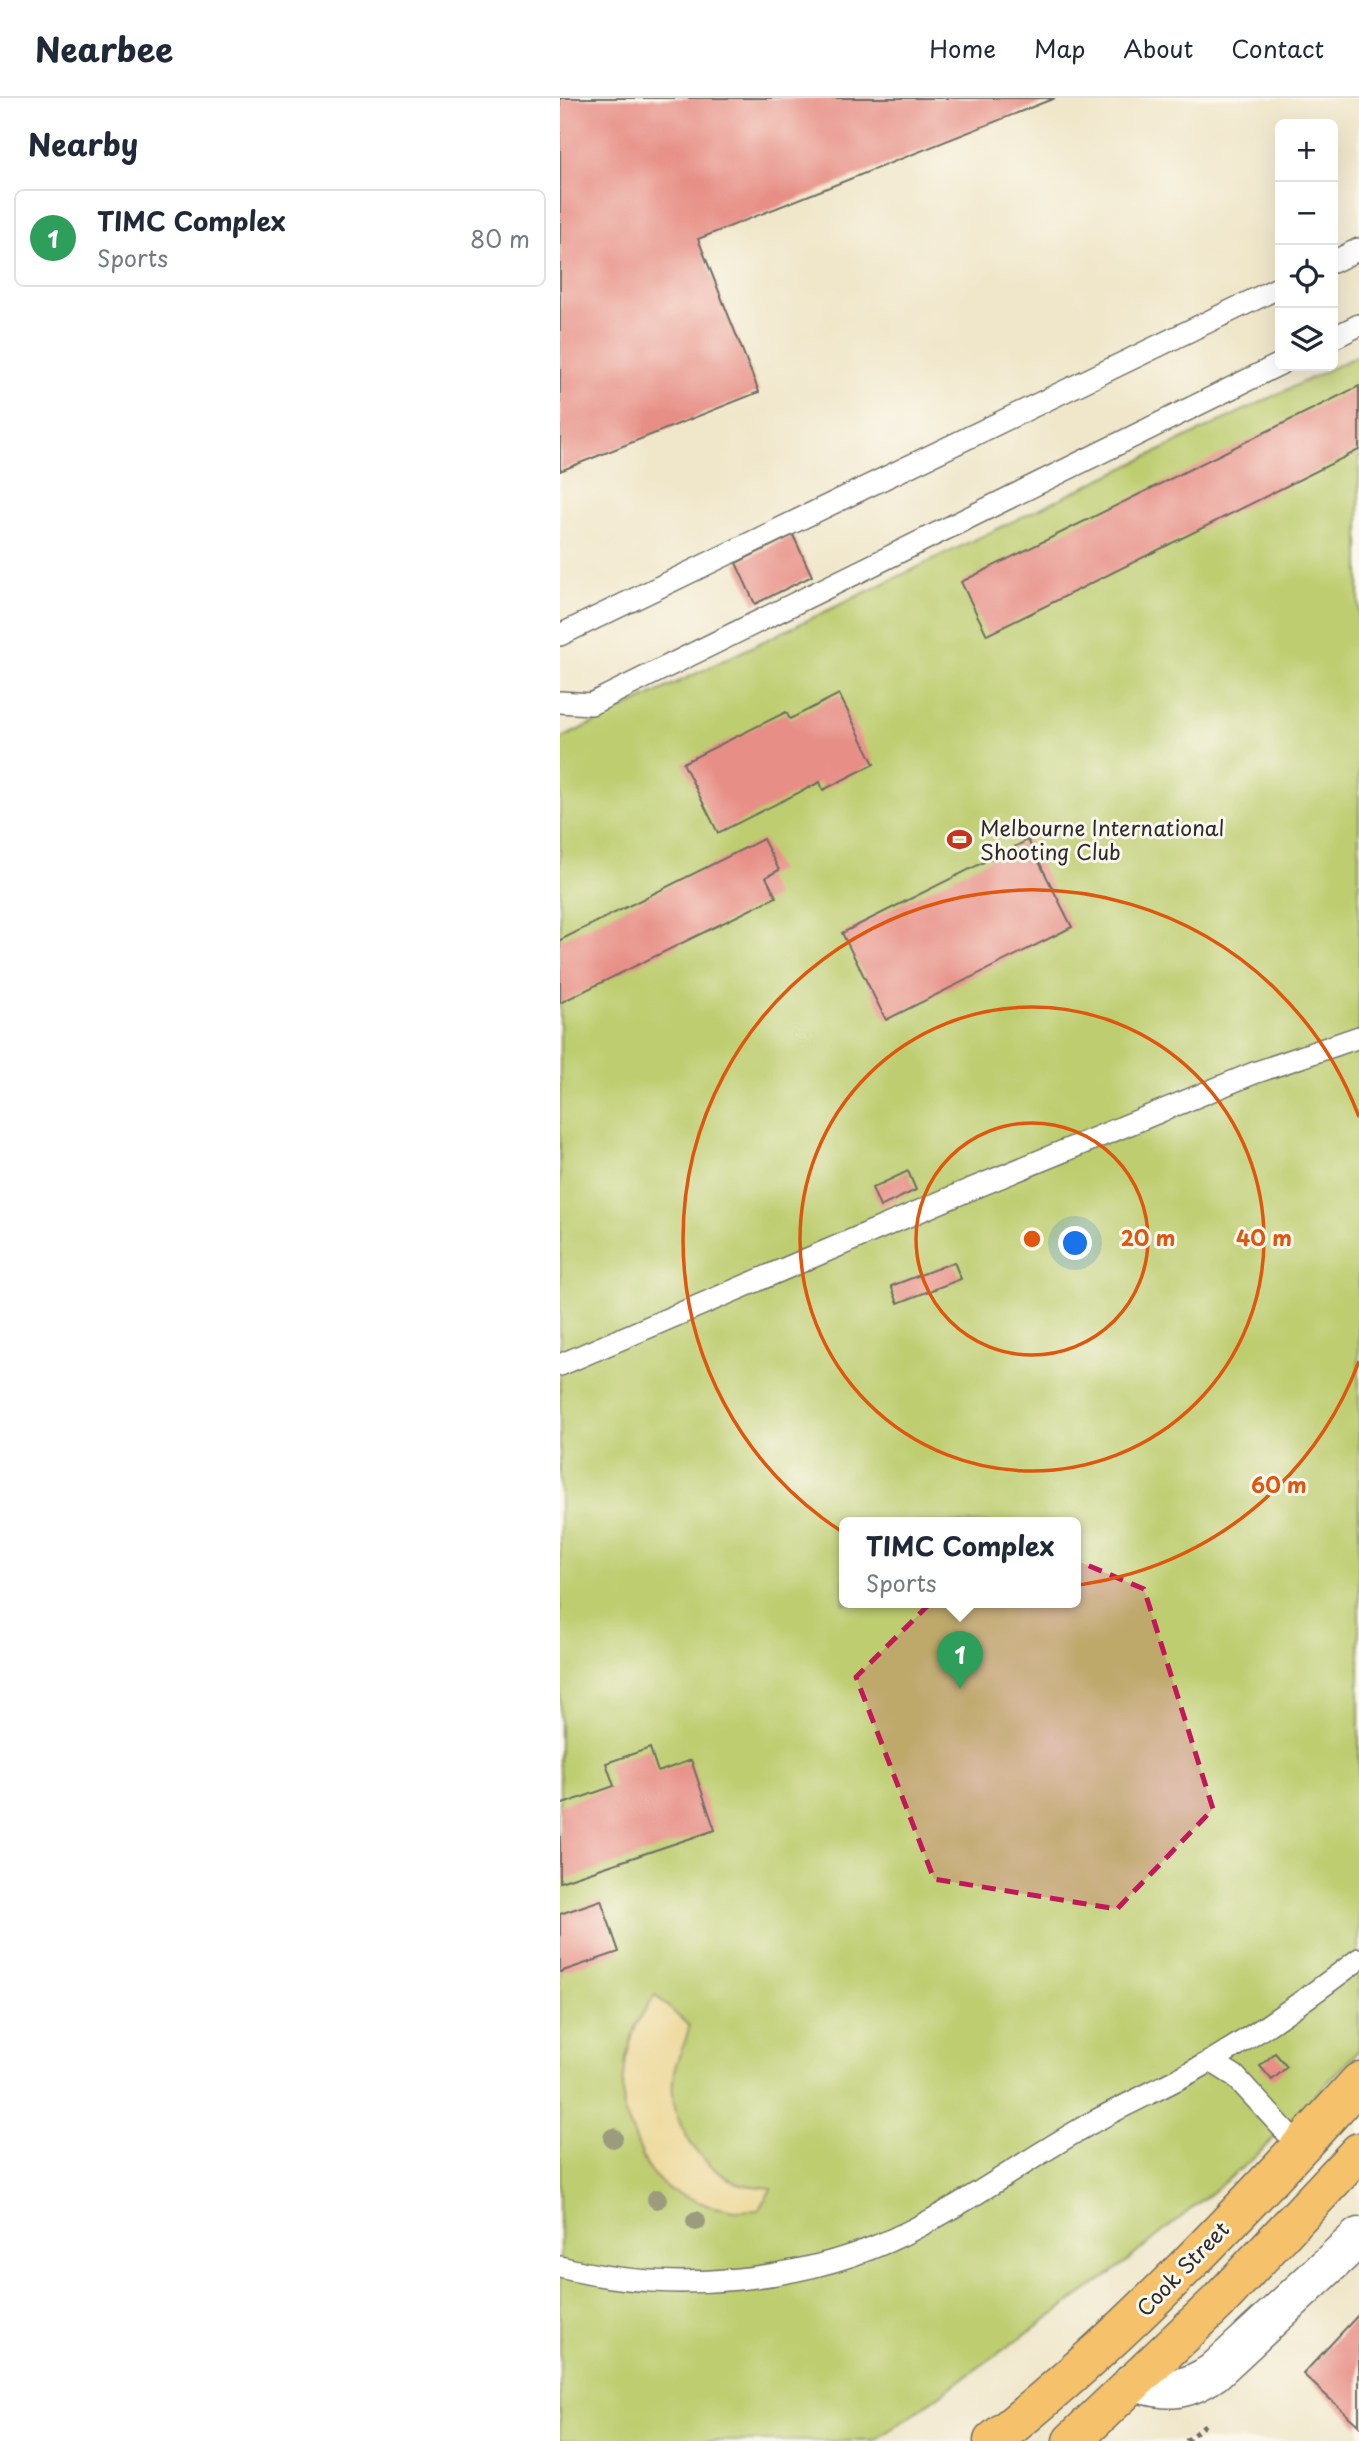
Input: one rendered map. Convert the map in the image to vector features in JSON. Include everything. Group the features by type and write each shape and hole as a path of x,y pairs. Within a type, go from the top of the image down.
{"main road":[{"name":"Cook Street","path":"993,2441 1109,2343 1300,2147 1359,2082"},
{"path":"1072,2441 1217,2303 1359,2152"}],"street":[{"path":"1133,2382 1167,2390 1190,2386 1202,2380 1214,2372 1359,2237"}],"lane":[{"path":"1338,260 1359,250"},
{"path":"560,635 1275,290"},
{"path":"1338,336 1359,325"},
{"path":"560,702 591,704 1275,366"},
{"path":"560,1365 964,1192 1228,1083 1359,1037"},
{"path":"560,2267 590,2274 653,2281 690,2280 774,2274 863,2252 907,2232 1095,2122 1211,2061 1324,1986 1359,1959"},
{"path":"1211,2061 1235,2076 1300,2147"}],"highlighted area":[{"path":"1004,1530 1144,1589 1213,1809 1117,1909 934,1879 856,1677"}],"green space":[{"path":"1359,355 1359,2050 1254,2158 1117,2269 875,2441 560,2441 560,739 1326,371 1338,371 1338,365"}],"sand":[{"path":"655,1995 689,2026 677,2060 673,2089 679,2121 686,2136 707,2163 735,2182 772,2188 758,2210 735,2211 709,2206 667,2189 648,2169 624,2111 623,2088 626,2058 636,2024"}],"building":[{"path":"560,98 1055,98 698,239 759,392 560,471"},
{"path":"1359,386 1359,450 987,635 961,582"},
{"path":"793,535 812,576 755,604 736,563"},
{"path":"839,694 874,764 823,790 820,782 718,833 683,763 786,712 790,719"},
{"path":"763,839 779,870 766,877 776,897 560,1003 560,940"},
{"path":"1028,840 1072,927 886,1020 842,933"},
{"path":"908,1171 916,1190 880,1207 872,1188"},
{"path":"954,1262 961,1279 898,1303 891,1286"},
{"path":"650,1748 658,1772 691,1760 715,1830 560,1882 560,1805 614,1786 606,1763"},
{"path":"601,1900 619,1952 560,1972 560,1914"},
{"path":"1275,2053 1287,2067 1272,2080 1260,2066"},
{"path":"1359,2314 1359,2426 1303,2374"}],"place":[{"name":"Melbourne International Shooting Club","path":"960,839"},
{"name":"TIMC Complex","path":"960,1689"}]}
